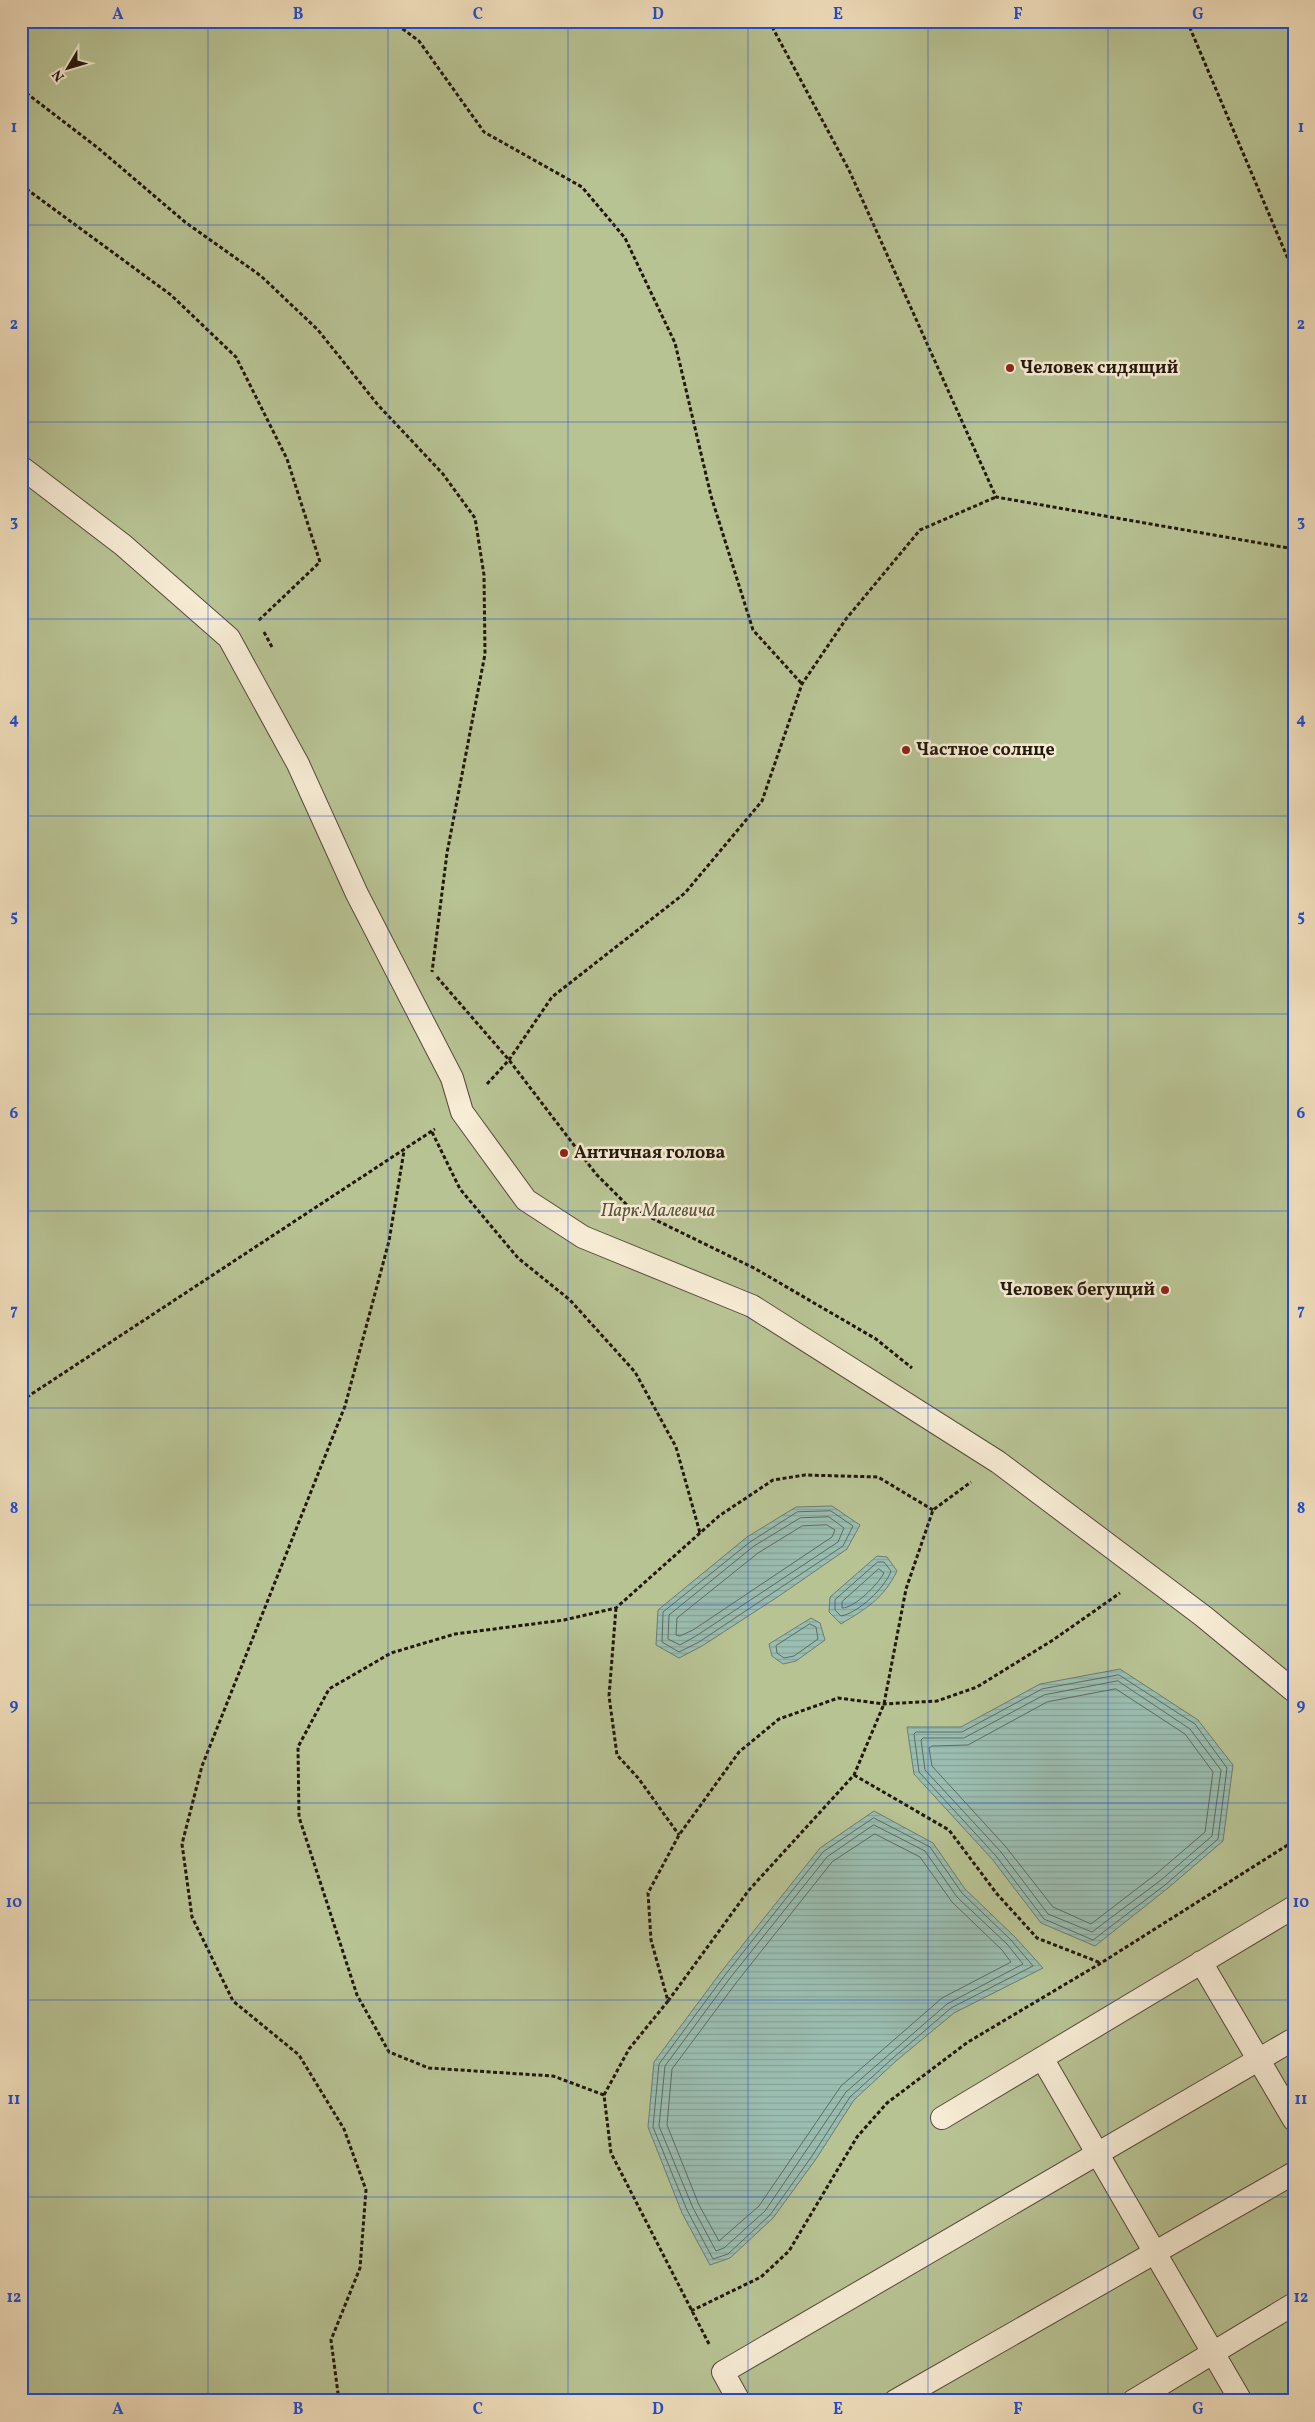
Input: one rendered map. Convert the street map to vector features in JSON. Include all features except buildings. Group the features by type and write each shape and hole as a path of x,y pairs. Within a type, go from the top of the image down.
{"lane":[{"path":"21,467 123,545 229,638 298,764 357,894 452,1078 462,1112 526,1200 583,1237 752,1306 998,1462 1203,1616 1294,1690"},
{"path":"942,2118 1294,1906"},
{"path":"1201,1962 1294,2120"},
{"path":"739,2401 723,2372 1294,2040"},
{"path":"1042,2058 1241,2401"},
{"path":"895,2401 1294,2173"},
{"path":"1133,2401 1294,2304"}],"path":[{"path":"392,21 420,41 484,132 582,187 625,238 675,343 712,496 753,630 802,684"},
{"path":"769,21 849,170 996,497"},
{"path":"1187,21 1294,273"},
{"path":"21,89 98,148 185,222 260,276 311,323 378,405 443,474 475,518 484,575 485,654 447,854 432,972"},
{"path":"21,185 172,295 236,357 287,459 320,562 258,621 229,638"},
{"path":"21,1401 462,1112 509,1060 552,997 685,893 762,801 802,684 846,619 920,530 996,497 1294,549"},
{"path":"258,621 274,652"},
{"path":"426,964 509,1060 596,1174 629,1207 754,1268 876,1339 915,1370"},
{"path":"432,1132 460,1188 518,1258 570,1300 635,1372 676,1447 700,1533"},
{"path":"339,2401 331,2340 360,2268 366,2190 344,2129 300,2055 233,2001 192,1917 182,1844 202,1766 345,1406 389,1241 404,1150"},
{"path":"723,2372 611,2153 604,2095 630,2049 668,2001 749,1890 854,1775 884,1704 906,1589 933,1510 998,1462"},
{"path":"604,2095 553,2076 429,2068 389,2052 358,1995 299,1817 298,1747 329,1689 391,1653 455,1634 564,1620 616,1608 719,1516 773,1480 806,1475 878,1477 933,1510"},
{"path":"668,2001 651,1940 648,1893 679,1835 739,1752 779,1719 838,1698 884,1704 938,1701 977,1687 1053,1640 1147,1574"},
{"path":"616,1608 609,1696 617,1755 639,1779 679,1835"},
{"path":"854,1775 949,1830 997,1894 1037,1938 1101,1963"}],"green space":[{"name":"Парк Малевича","path":"21,21 1294,21 1294,2401 21,2401"}],"water":[{"path":"832,1506 860,1525 847,1549 702,1646 679,1658 656,1645 658,1610 747,1537 796,1507"},
{"path":"877,1556 887,1557 897,1571 892,1581 874,1602 841,1624 829,1612 830,1597"},
{"path":"811,1618 820,1623 825,1640 796,1661 783,1664 772,1656 769,1644"},
{"path":"1120,1669 1198,1720 1233,1765 1223,1841 1095,1946 1041,1923 992,1859 914,1774 907,1727 961,1727 1040,1684"},
{"path":"874,1811 933,1843 965,1889 1015,1937 1043,1968 954,2013 896,2061 854,2100 816,2159 773,2218 730,2258 710,2265 682,2213 648,2127 654,2062 721,1972 820,1848"}],"place":[{"name":"Человек сидящий","path":"1010,368"},
{"name":"Частное солнце","path":"906,750"},
{"name":"Античная голова","path":"564,1153"},
{"name":"Человек бегущий","path":"1165,1290"}]}
